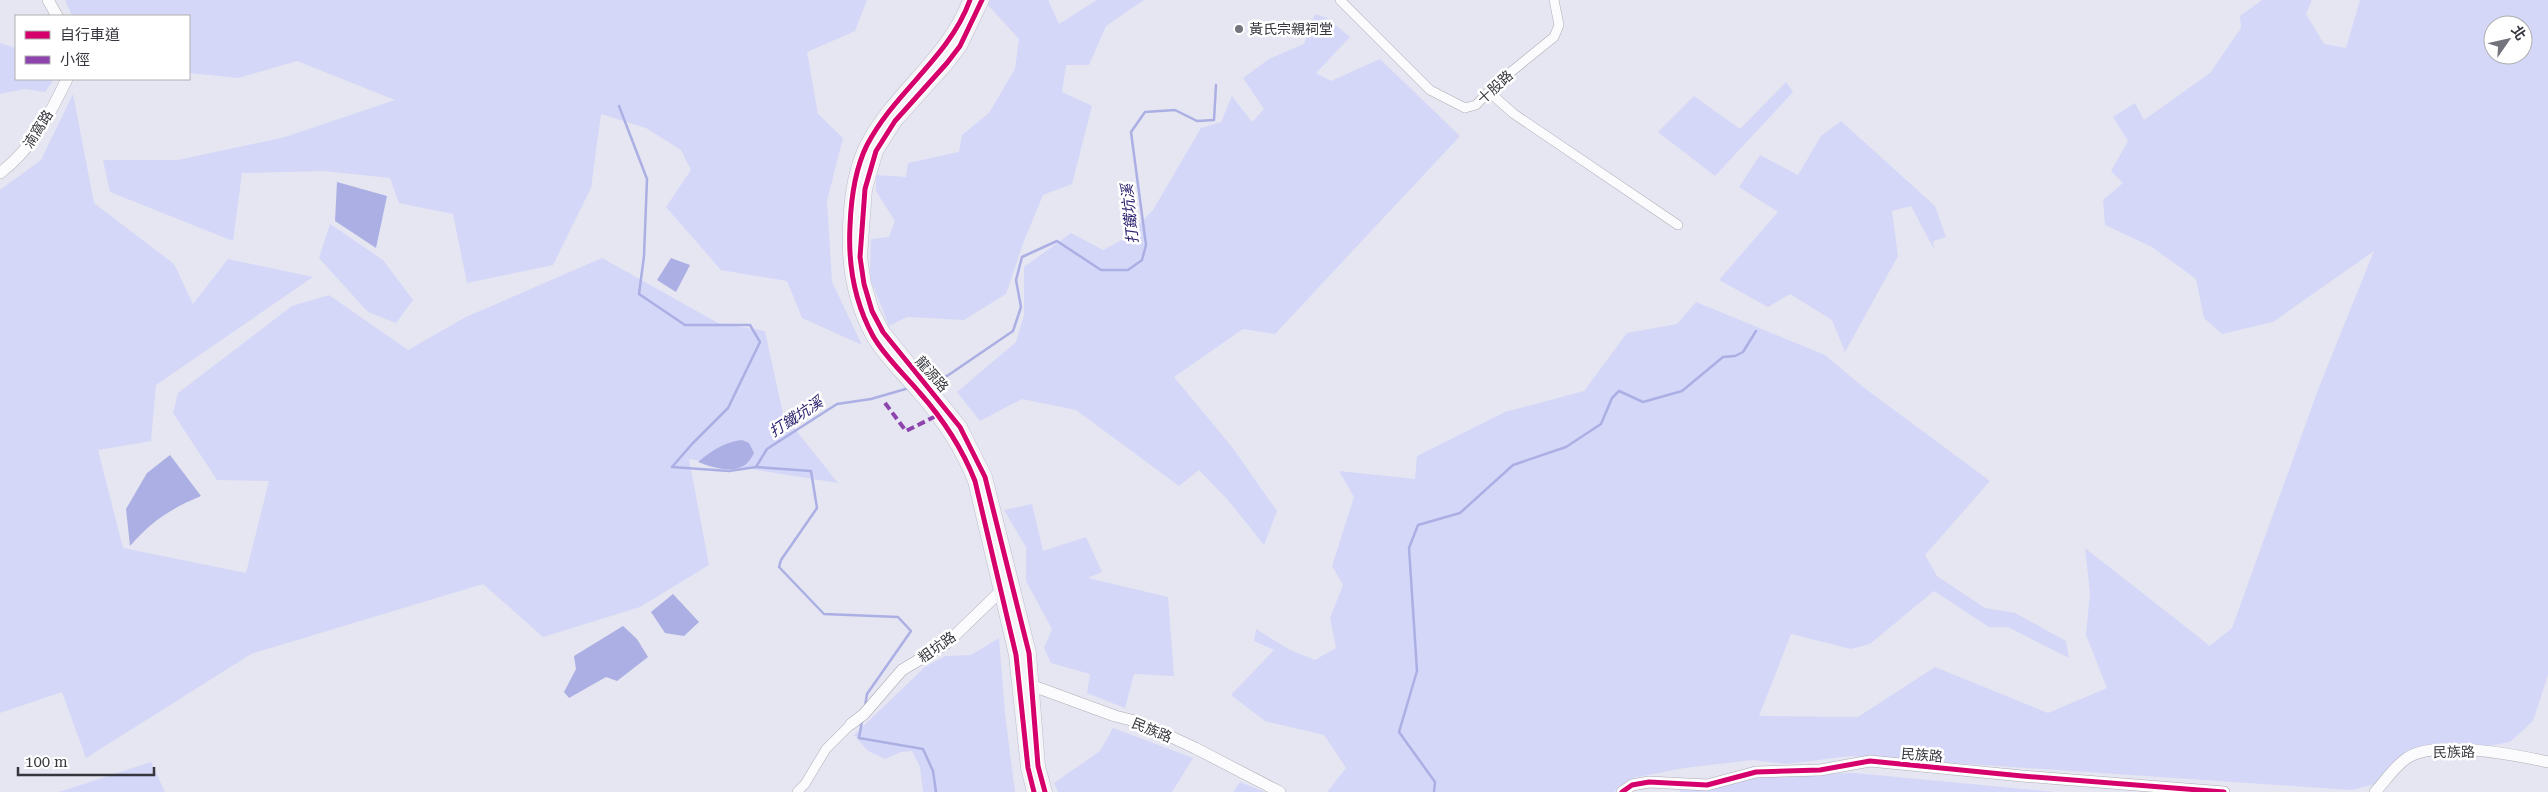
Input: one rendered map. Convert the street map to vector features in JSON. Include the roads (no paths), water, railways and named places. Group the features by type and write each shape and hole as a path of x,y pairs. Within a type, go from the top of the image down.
{"main road":[{"path":"970,0 950,40 876,130 859,166 853,195 850,258 857,296 874,338 920,384 951,433 972,474 1006,586 1029,653 1025,683 1028,768 1034,792"},
{"name":"龍源路","path":"920,384 883,332 872,310 864,284 860,234 865,189 876,151 885,135 947,63 969,30 982,0"},
{"path":"1025,683 1038,766 1045,792"}],"street":[{"path":"48,0 56,15"},
{"name":"十股路","path":"1340,0 1430,90 1465,108 1476,105 1554,37 1559,25 1554,0"},
{"name":"湳窩路","path":"0,173 16,161 31,143 66,80"},
{"path":"1489,92 1514,114 1678,225"},
{"name":"粗坑路","path":"850,724 864,714 902,670 947,643 1006,586"},
{"name":"民族路","path":"1025,683 1115,716 1139,722 1195,748 1280,792"},
{"path":"797,792 805,784 826,749 850,724"},
{"name":"民族路","path":"2375,792 2406,758 2419,753 2452,750 2501,752 2548,762"},
{"name":"民族路","path":"1622,792 1632,785 1649,782 1707,785 1756,772 1820,770 1870,761 2170,791 2224,792"}],"waterway":[{"name":"打鐵坑溪","path":"929,382 947,376 1013,331 1021,307 1016,280 1022,257 1057,241 1101,270 1128,270 1142,260 1146,245 1131,132 1145,112 1175,110 1197,121 1214,120 1216,85"},
{"path":"619,106 647,179 644,256 639,294 685,325 750,325 760,342 728,408 672,467 729,471 756,467"},
{"path":"1434,792 1435,782 1399,732 1417,671 1409,548 1418,525 1460,513 1513,465 1566,447 1601,424 1612,398 1619,391 1643,402 1682,391 1723,357 1735,356 1743,352 1756,331"},
{"name":"打鐵坑溪","path":"865,706 867,694 911,631 898,617 824,614 779,567 781,560 817,508 811,471 756,467 767,449 837,404 871,399 909,388"},
{"name":"打鐵坑溪","path":"862,721 859,738 923,749 933,771 936,792"}],"place":[{"name":"黃氏宗親祠堂","path":"1239,29"}]}
